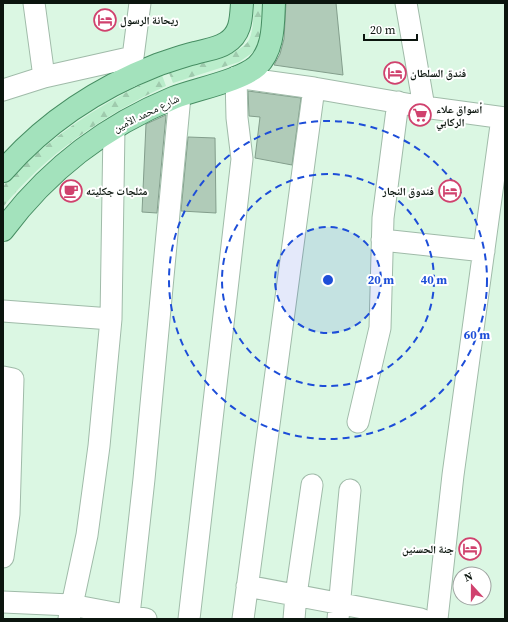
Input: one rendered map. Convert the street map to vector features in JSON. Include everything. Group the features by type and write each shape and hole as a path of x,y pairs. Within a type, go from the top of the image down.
{"main road":[{"path":"3,171 38,136 61,118 106,89 131,67 157,65 193,53 216,48 226,43 232,38 239,28 241,22 242,3"},
{"name":"شارع محمد الأمين","path":"3,230 16,212 39,186 92,142 154,106 251,71 258,65 268,51 272,38 274,3"}],"street":[{"path":"34,3 44,77"},
{"path":"3,90 44,77 131,67 140,3"},
{"path":"406,3 424,107"},
{"path":"188,619 242,159 237,118 236,77 503,118 453,475 437,619"},
{"path":"243,619 314,88"},
{"path":"3,602 70,612 138,617 144,479 180,96"},
{"path":"358,422 380,328 383,218 398,102"},
{"path":"70,612 87,536 99,446 111,319 114,128"},
{"path":"382,240 484,251"},
{"path":"3,311 111,319"},
{"path":"3,377 13,379 9,514 3,557"},
{"path":"294,619 296,595 312,485"},
{"path":"339,611 350,490"},
{"path":"248,586 296,595 339,611 421,619"}],"green space":[{"path":"254,3 264,3 260,40 255,51 239,62 173,83 169,73 231,53 245,45 249,40 252,31"},
{"path":"162,75 166,86 120,110 77,138 38,170 3,207 2,196 6,182 15,172 44,147 92,112 126,92"}],"building":[{"path":"286,3 336,3 343,75 274,65 280,54 284,39"},
{"path":"248,91 301,98 292,165 255,158 260,117 249,116"},
{"path":"166,115 157,213 142,212 146,124"},
{"path":"188,137 215,138 216,213 181,211"}],"place":[{"name":"ريحانة الرسول","path":"105,20"},
{"name":"فندق السلطان","path":"395,73"},
{"name":"أسواق علاء الركابي","path":"420,115"},
{"name":"مثلجات جكليته","path":"71,191"},
{"name":"فندوق النجار","path":"450,191"},
{"name":"جنة الحسنين","path":"470,549"}]}
